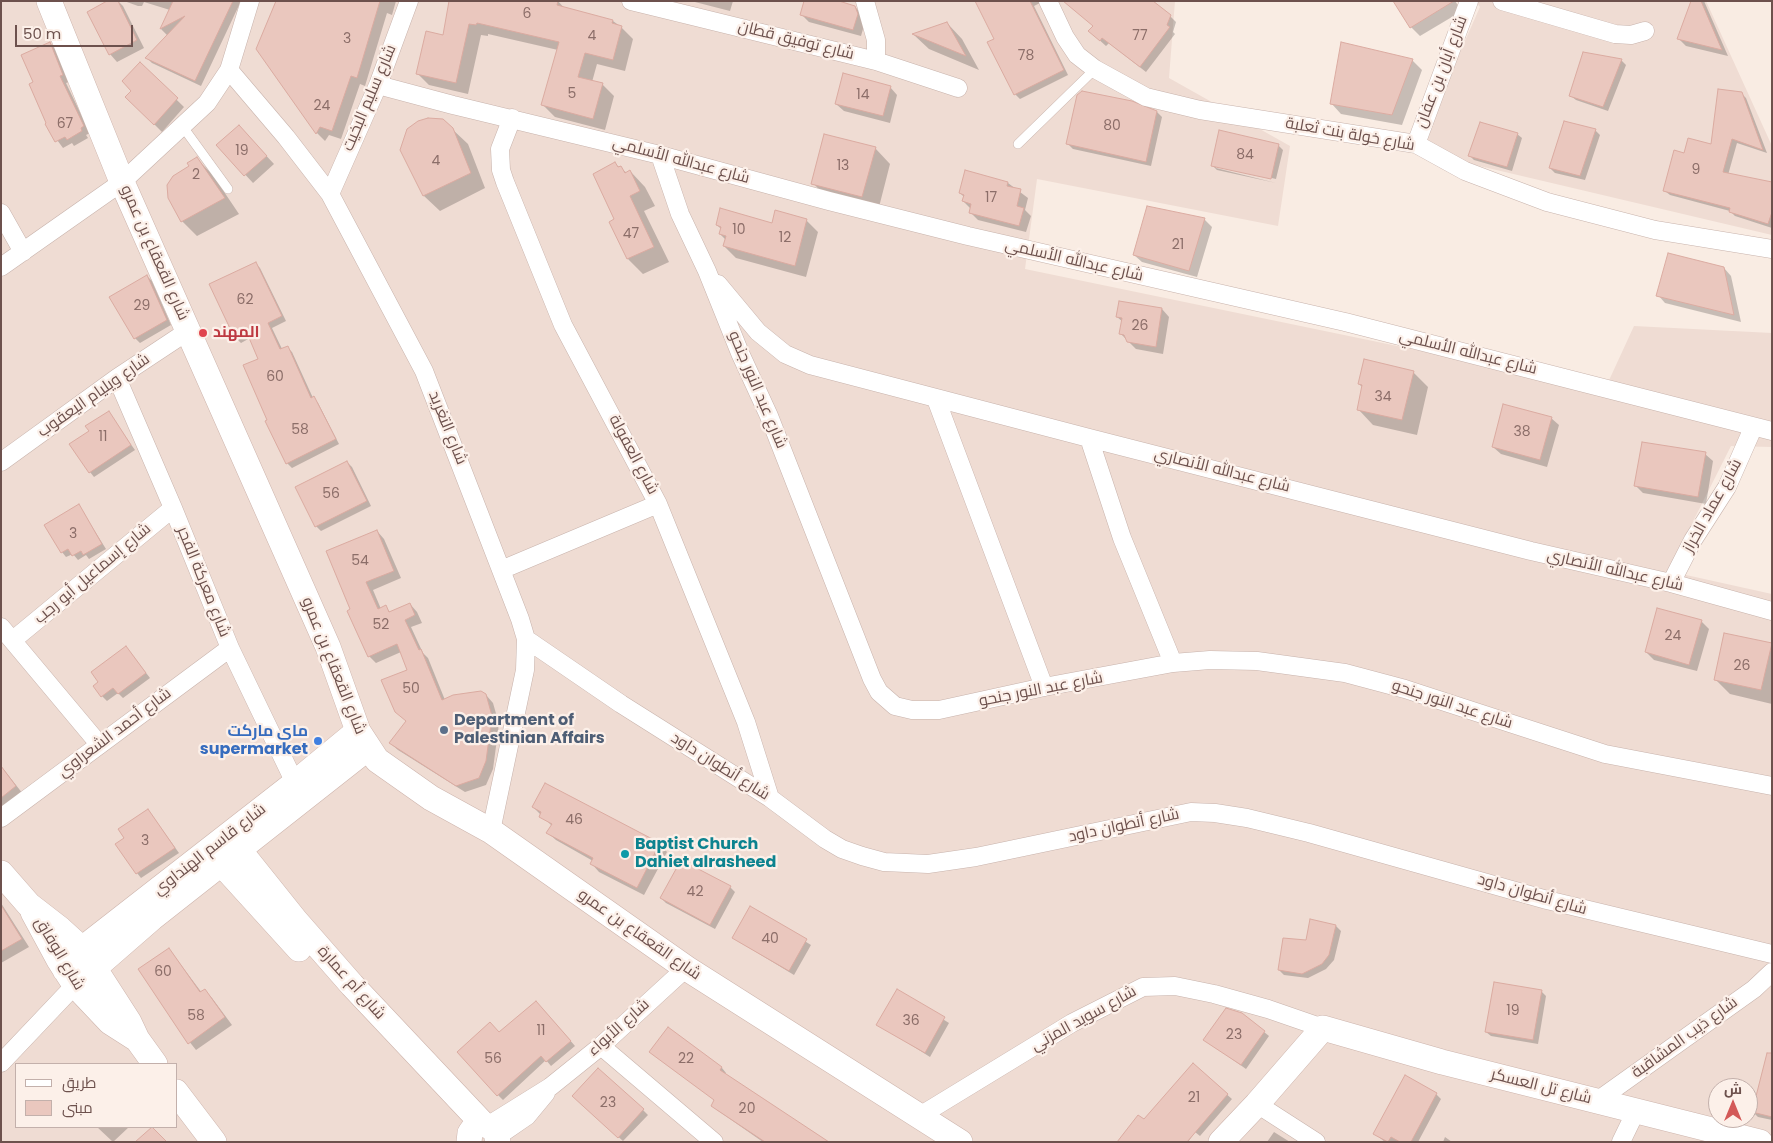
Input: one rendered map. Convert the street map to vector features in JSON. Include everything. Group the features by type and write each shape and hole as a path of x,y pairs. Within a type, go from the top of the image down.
{"street":[{"path":"1,267 122,182 207,103 229,70 250,1"},
{"name":"شارع سليم البخيت","path":"330,194 378,84 409,1"},
{"name":"شارع توفيق قطان","path":"632,1 876,61 958,88"},
{"path":"866,1 876,40 876,61"},
{"name":"شارع خولة بنت ثعلبة","path":"1048,1 1065,37 1077,55 1095,70 1146,97 1200,110 1416,144 1465,171 1547,202 1655,230 1772,249"},
{"name":"شارع أبان بن عفان","path":"1416,144 1469,1"},
{"path":"1502,1 1614,34 1631,35 1646,31"},
{"name":"شارع القعقاع بن عمرو","path":"51,5 122,182 328,647 363,740 377,760 431,798 491,831 686,968 960,1142"},
{"name":"شارع التغريد","path":"229,70 286,137 330,194 424,370 464,471 526,639 522,685 491,831"},
{"name":"شارع عبدالله الأسلمي","path":"378,84 660,155 949,232 1344,322 1753,428 1772,431"},
{"name":"شارع العفولة","path":"512,118 500,149 501,170 505,182 563,325 658,504 746,722 770,798"},
{"name":"شارع عبد النور جنحو","path":"660,155 680,214 707,271 803,499 879,692 895,706 912,710 939,710 1044,687 1173,663 1210,660 1257,661 1345,672 1405,689 1605,754 1772,786"},
{"path":"1,213 23,252"},
{"name":"شارع عبدالله الأنصاري","path":"707,271 758,332 785,354 810,364 1089,438 1531,551 1671,583 1772,611"},
{"name":"شارع ويليام اليعقوب","path":"1,462 188,330"},
{"name":"شارع معركة الفجر","path":"118,378 230,648 296,783"},
{"path":"936,398 1044,687"},
{"name":"شارع عماد الخراز","path":"1671,583 1694,540 1727,487 1753,428"},
{"path":"1089,438 1122,538 1173,663"},
{"path":"501,570 658,504"},
{"name":"شارع إسماعيل أبو رجب","path":"13,640 173,508"},
{"path":"1,627 99,744"},
{"name":"شارع أنطوان داود","path":"526,639 621,704 770,798 780,807 842,849 884,862 928,864 1191,812 1247,818 1408,859 1556,902 1772,954"},
{"name":"شارع أحمد الشعراوي","path":"1,818 230,648"},
{"name":"شارع قاسم الهنداوي","path":"70,978 89,958 152,918 296,783 363,740"},
{"name":"شارع قاسم الهنداوي","path":"225,850 363,740"},
{"name":"شارع أم عمارة","path":"225,850 347,990 483,1136"},
{"name":"شارع الوفاق","path":"1,873 30,905 60,929 89,958 129,1022 137,1040 154,1063"},
{"name":"شارع الوفاق","path":"30,905 70,978 110,1022 137,1040"},
{"name":"شارع الأبواء","path":"483,1136 527,1116 550,1087 601,1046 686,968"},
{"name":"شارع ذيب المشاقبة","path":"1597,1101 1754,989 1772,972"},
{"path":"1,1063 53,1007 70,978"},
{"name":"شارع سويد المزني","path":"918,1117 1072,1023 1143,986 1164,984 1204,992 1268,1009 1323,1028"},
{"path":"1221,1142 1323,1028"},
{"name":"شارع تل العسكر","path":"1323,1028 1442,1062 1636,1111 1726,1138 1760,1142"},
{"path":"601,1046 714,1142"},
{"path":"178,1095 214,1142"},
{"path":"1257,1104 1316,1142"},
{"path":"1622,1142 1636,1111"}],"lane":[{"path":"1018,144 1095,70"},
{"path":"183,127 228,189"}],"shaded area":[{"path":"1,1 1175,1 1169,78 1290,146 1278,226 1037,179 1025,269 1605,389 1634,326 1772,333 1772,447 1731,446 1668,571 1772,594 1772,1142 1,1142"},
{"path":"1475,1 1706,1 1772,146 1772,235 1416,151 1480,7"}],"building":[{"path":"107,1 118,1 137,40 109,55 87,12"},
{"path":"173,1 233,1 195,81 145,58 185,16 160,29"},
{"path":"276,1 380,1 357,78 351,76 332,131 320,127 316,134 256,49"},
{"path":"449,1 558,1 557,5 613,20 612,23 622,26 613,60 585,53 578,77 603,83 593,119 541,105 559,42 477,23 476,25 469,24 456,83 416,74 426,31 443,35"},
{"path":"804,1 839,1 855,6 858,14 853,30 800,15"},
{"path":"975,1 1030,1 1064,70 1014,95 987,42 994,39"},
{"path":"1063,1 1153,1 1171,15 1167,25 1170,27 1140,67 1102,38 1100,41 1088,31 1093,26"},
{"path":"1393,1 1454,1 1410,28"},
{"path":"1691,1 1701,1 1722,50 1677,39"},
{"path":"947,22 966,56 912,34"},
{"path":"50,42 63,75 60,76 84,126 81,128 82,131 67,140 65,137 55,142 45,124 29,84 33,82 21,55"},
{"path":"1341,42 1413,59 1392,115 1330,104"},
{"path":"1583,52 1622,59 1603,107 1569,96"},
{"path":"140,62 178,98 154,125 125,97 131,91 122,81"},
{"path":"843,73 891,86 883,116 835,104"},
{"path":"1718,89 1742,92 1763,150 1732,139 1723,172 1772,182 1772,212 1768,224 1729,212 1730,208 1663,191 1674,150 1684,153 1688,138 1711,144"},
{"path":"1082,91 1132,101 1157,111 1146,162 1066,144 1077,95"},
{"path":"428,118 443,119 453,128 471,173 423,196 400,150 407,129 418,121"},
{"path":"1564,121 1596,129 1580,176 1549,168"},
{"path":"1480,122 1518,133 1507,167 1468,156"},
{"path":"239,125 267,156 244,176 216,145"},
{"path":"1219,130 1279,144 1271,179 1211,166"},
{"path":"824,134 876,147 862,197 811,184"},
{"path":"197,157 225,198 181,222 168,198 167,185 173,176 189,166 187,163"},
{"path":"615,162 618,167 621,166 625,173 630,170 640,191 630,196 654,247 627,259 609,222 614,219 593,174"},
{"path":"965,170 1008,182 1007,186 1021,189 1017,206 1024,208 1019,226 969,213 971,204 962,201 964,195 959,193"},
{"path":"1147,206 1205,218 1189,271 1133,255"},
{"path":"720,208 772,223 775,210 807,219 795,266 723,246 726,236 719,234 721,227 716,225"},
{"path":"1668,253 1724,267 1734,315 1656,296"},
{"path":"256,262 282,316 268,323 280,349 288,346 311,398 314,396 336,439 286,464 265,421 267,420 243,365 258,359 247,333 235,339 209,284"},
{"path":"147,275 167,320 134,339 109,297"},
{"path":"1119,301 1162,308 1156,347 1127,342 1124,335 1119,334 1122,318 1116,317"},
{"path":"1364,359 1414,371 1402,420 1357,410 1362,385 1358,384"},
{"path":"1503,404 1552,417 1540,460 1492,447"},
{"path":"109,411 131,445 89,473 69,444 89,431 85,426"},
{"path":"1642,442 1706,452 1698,497 1634,486"},
{"path":"347,461 367,501 315,527 295,487"},
{"path":"79,504 102,544 83,555 81,551 72,556 68,549 61,553 44,525"},
{"path":"377,530 394,571 366,582 378,609 386,605 389,612 410,603 415,615 405,620 419,650 421,649 442,700 453,695 481,691 486,694 492,716 486,761 479,778 456,786 389,743 406,721 395,712 381,680 407,670 397,644 368,657 347,611 350,609 326,551"},
{"path":"1657,608 1702,620 1689,665 1645,652"},
{"path":"1724,633 1772,643 1761,690 1714,680"},
{"path":"126,646 146,673 118,694 113,688 101,697 93,686 98,682 91,672"},
{"path":"1,766 16,786 1,798"},
{"path":"545,783 660,843 637,888 590,864 593,858 546,833 552,824 539,817 541,812 532,807"},
{"path":"148,809 175,848 136,874 115,844 124,838 118,829"},
{"path":"681,860 731,886 710,925 660,898"},
{"path":"1,905 22,939 1,951"},
{"path":"750,906 807,939 789,971 732,938"},
{"path":"1310,919 1336,925 1329,955 1322,964 1302,974 1278,970 1283,938 1306,940"},
{"path":"169,948 200,992 205,989 225,1017 188,1044 138,969"},
{"path":"1494,982 1542,990 1533,1040 1485,1032"},
{"path":"897,989 945,1017 925,1053 876,1025"},
{"path":"536,1001 571,1041 546,1062 541,1056 497,1096 457,1052 490,1022 499,1032"},
{"path":"1226,1008 1242,1013 1265,1031 1241,1065 1203,1040"},
{"path":"668,1027 722,1067 720,1070 829,1142 765,1142 711,1106 714,1100 649,1052"},
{"path":"1767,1053 1772,1053 1772,1117 1758,1114 1758,1088"},
{"path":"1193,1063 1228,1094 1187,1142 1117,1142 1138,1115 1144,1119"},
{"path":"598,1068 644,1109 618,1138 572,1096"},
{"path":"1405,1075 1437,1093 1411,1142 1400,1142 1391,1137 1388,1142 1373,1134"},
{"path":"153,1128 167,1142 135,1142"}],"place":[{"name":"المهند","path":"203,333"},
{"name":"Department of Palestinian Affairs","path":"444,730"},
{"name":"ماي ماركت supermarket","path":"318,741"},
{"name":"Baptist Church Dahiet alrasheed","path":"625,854"}]}
